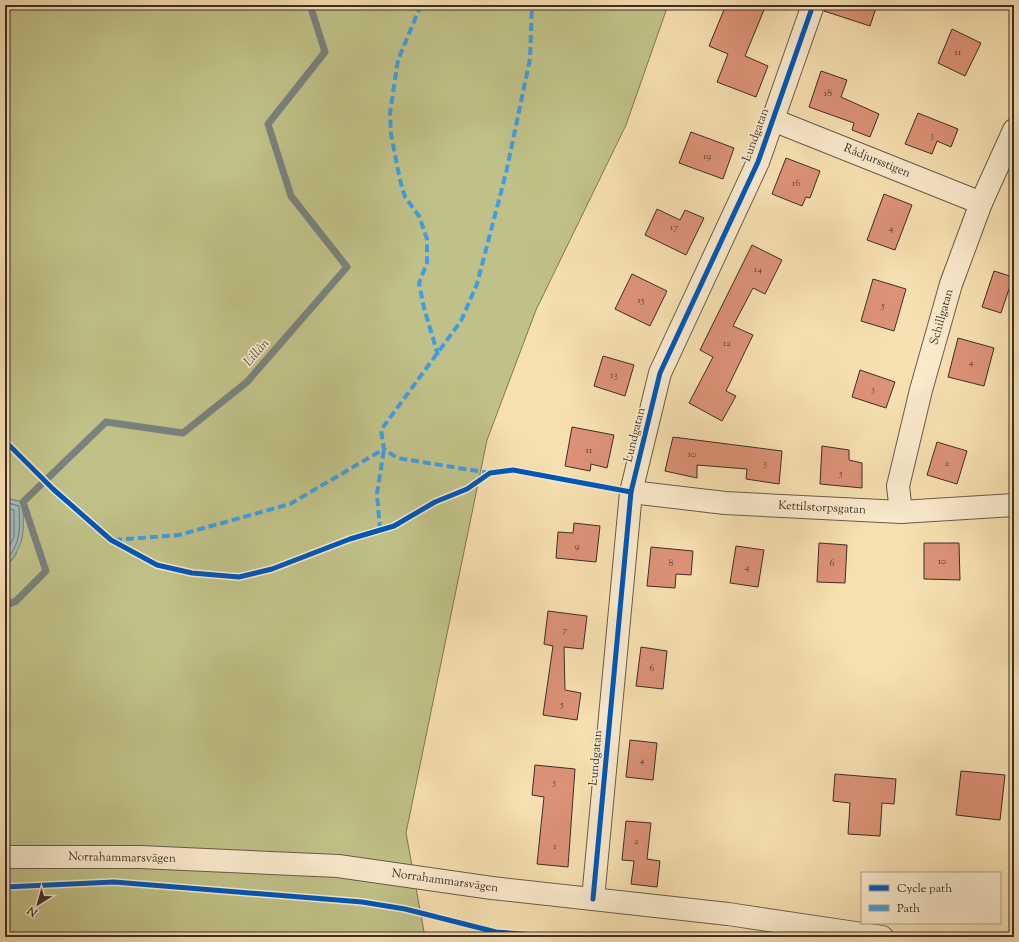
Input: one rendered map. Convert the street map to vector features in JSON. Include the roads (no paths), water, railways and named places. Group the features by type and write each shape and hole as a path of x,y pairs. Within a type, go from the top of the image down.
{"street":[{"name":"Lundgatan","path":"593,899 631,492 660,373 758,162 813,5"},
{"name":"Rådjursstigen","path":"773,120 981,203"},
{"name":"Schillgatan","path":"901,512 898,486 921,390 951,284 981,203 1014,130"},
{"name":"Kettilstorpsgatan","path":"631,492 725,503 901,512 1014,504"},
{"name":"Norrahammarsvägen","path":"5,857 140,857 338,866 492,888 728,914 882,937"}],"water":[{"path":"5,498 23,502 23,530 17,551 5,568"}],"waterway":[{"name":"Lillån","path":"5,606 16,601 46,571 23,502 106,422 183,433 247,382 347,267 291,196 268,124 325,52 310,5"}]}
